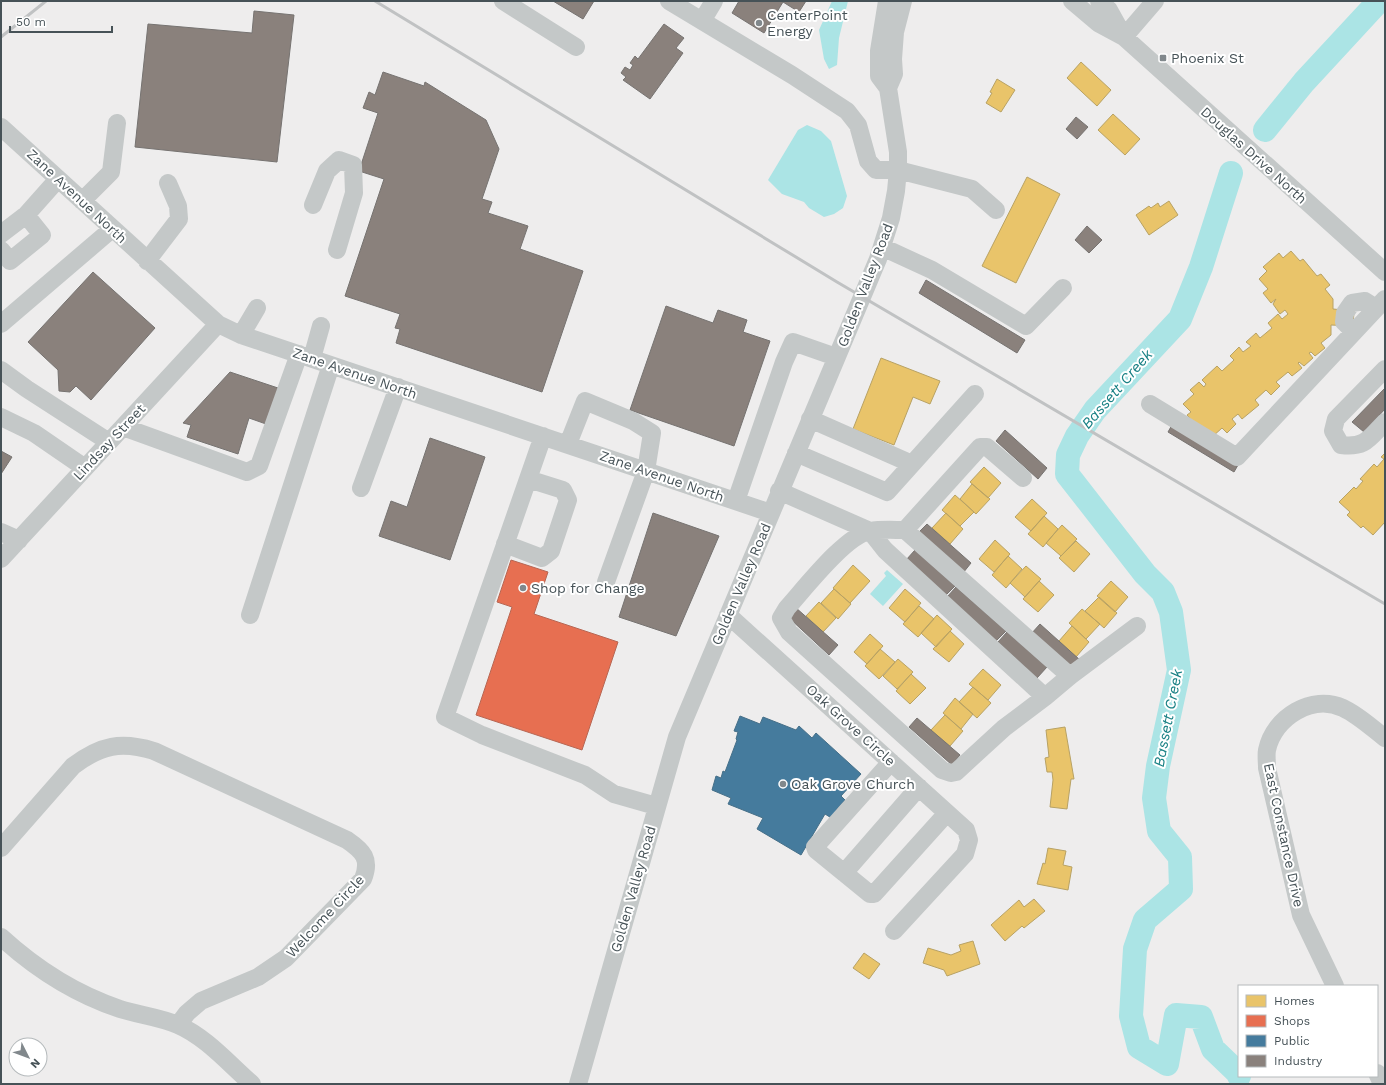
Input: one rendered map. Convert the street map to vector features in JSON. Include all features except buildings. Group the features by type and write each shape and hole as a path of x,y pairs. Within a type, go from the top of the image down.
{"street":[{"path":"503,1 576,47"},
{"path":"669,1 792,75 847,111 858,126 868,161 876,170 898,170 972,189 996,210"},
{"path":"702,21 714,1"},
{"name":"Golden Valley Road","path":"578,1084 676,737 882,248 891,218 896,191 898,152 888,88 879,76 879,51 887,1"},
{"name":"Golden Valley Road","path":"888,88 894,74 893,59 895,32 903,1"},
{"name":"Douglas Drive North","path":"1072,1 1098,24 1124,37 1385,272"},
{"name":"Douglas Drive North","path":"1099,1 1109,10 1124,37"},
{"path":"1124,37 1155,1"},
{"path":"82,201 111,172 117,123"},
{"name":"Zane Avenue North","path":"1,127 218,324 241,334 331,365 771,513"},
{"path":"313,205 327,171 339,160 353,165 354,193 337,250"},
{"path":"1,234 26,215 58,179"},
{"path":"147,261 179,218 178,206 168,183"},
{"path":"1,250 10,261 42,235 26,215"},
{"path":"1,324 112,229"},
{"path":"882,248 932,270 1026,326 1063,288"},
{"path":"1150,404 1237,457 1354,332 1344,322 1345,313 1352,303 1365,301 1381,304"},
{"path":"241,334 257,308"},
{"name":"Lindsay Street","path":"1,559 218,324"},
{"path":"123,427 247,472 259,466 305,356 321,326"},
{"path":"736,501 784,362 793,342 836,357"},
{"path":"250,615 331,365"},
{"path":"1385,369 1336,419 1332,431 1342,445 1354,446 1364,443 1385,422"},
{"path":"1,370 27,389 109,442"},
{"path":"362,488 398,387"},
{"path":"796,453 887,492 975,394"},
{"path":"568,444 585,401 633,421 652,433 646,471 606,582"},
{"path":"1,417 34,433 85,468"},
{"path":"810,419 912,464"},
{"path":"543,436 445,717 482,735 584,775 614,794 656,806"},
{"path":"905,530 980,447 987,447 1023,478"},
{"path":"505,544 542,558 551,551 568,500 563,490 528,479"},
{"path":"780,491 870,531 885,550 1045,697"},
{"path":"1070,676 905,530 870,531 858,535 844,546 787,608 781,618 789,632 942,770 947,772 956,772 964,766 1004,728 1137,626"},
{"path":"1,532 19,540"},
{"name":"Oak Grove Circle","path":"728,615 966,830 969,840 965,854 894,931"},
{"name":"East Constance Drive","path":"1335,985 1301,915 1267,768 1267,750 1273,735 1283,721 1296,711 1319,703 1343,708 1385,738"},
{"name":"Welcome Circle","path":"1,848 73,766 87,755 103,748 120,745 137,746 154,751 347,840 360,849 366,860 366,870 363,879 286,958 258,977 201,1001 187,1013 178,1025"},
{"path":"891,762 815,847 816,850 870,894 874,894 947,813"},
{"path":"844,873 919,787"},
{"path":"1,937 20,954 64,985 119,1008 178,1025 206,1044 252,1084"}],"water":[{"path":"832,1 848,1 839,38 837,65 829,69 824,59 819,30"},
{"path":"807,125 821,131 831,141 847,196 843,208 834,214 824,217 809,208 804,202 782,194 768,180 798,130"},
{"path":"887,570 903,584 883,606 870,594 886,576 884,573"}],"waterway":[{"path":"1265,130 1304,82 1379,1"},
{"name":"Bassett Creek","path":"1231,173 1201,267 1180,319 1095,410 1077,436 1068,455 1067,474 1145,574 1163,592 1171,612 1179,670 1158,766 1154,798 1159,831 1180,857 1181,889 1145,920 1135,949 1131,1016 1139,1047 1167,1064 1176,1015 1201,1017 1213,1049 1238,1074"}],"railway":[{"path":"1,37 46,1"},
{"path":"375,1 837,282 1385,604"}],"place":[{"name":"CenterPoint Energy","path":"759,23"},
{"name":"Phoenix St","path":"1163,58"},
{"name":"Shop for Change","path":"523,588"},
{"name":"Oak Grove Church","path":"783,784"}]}
